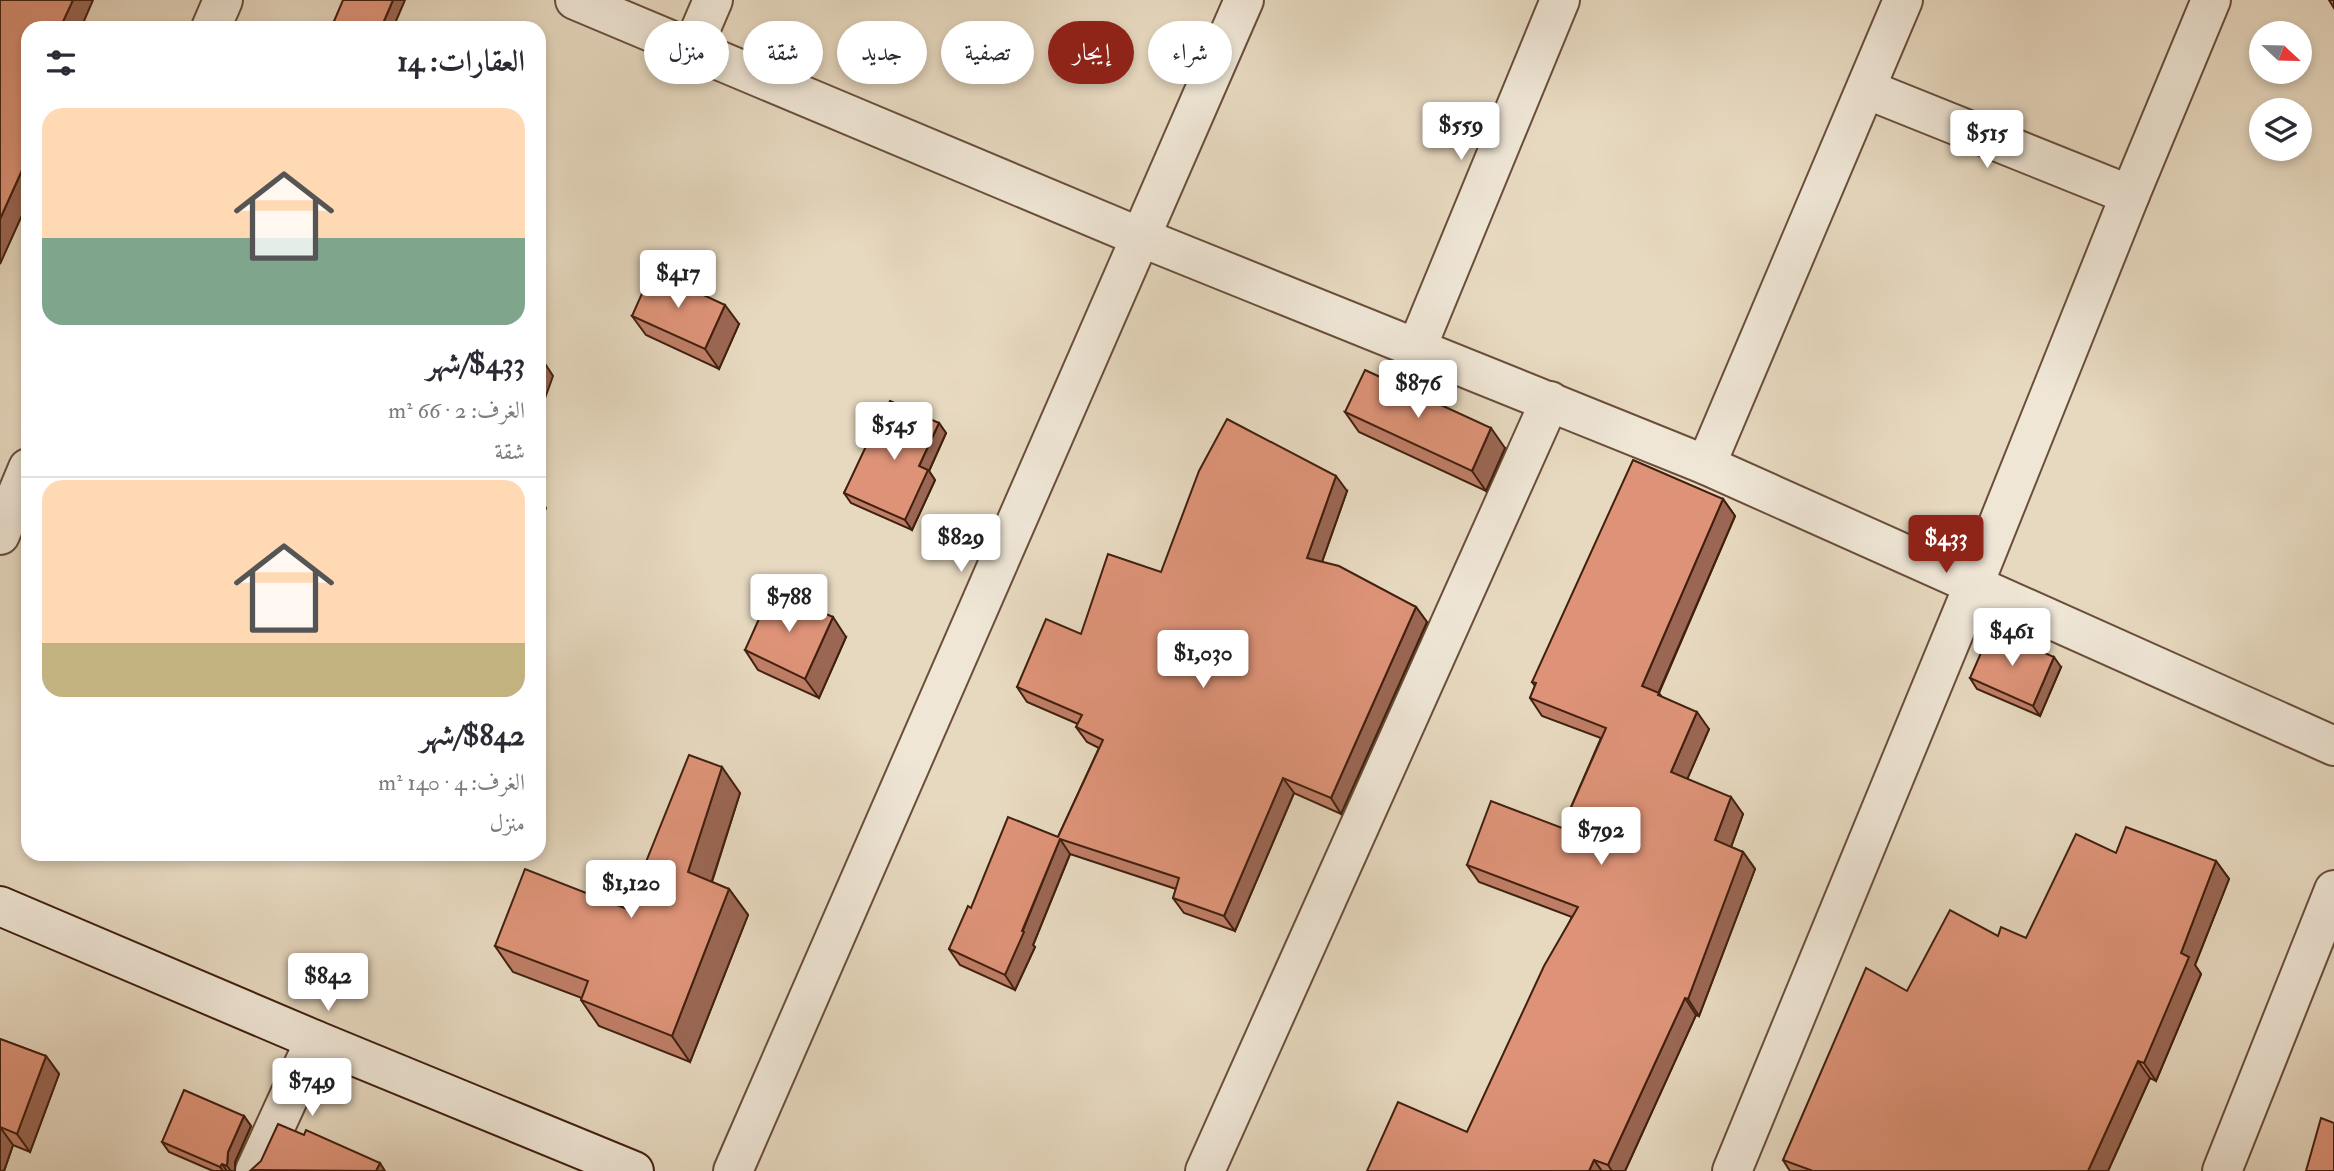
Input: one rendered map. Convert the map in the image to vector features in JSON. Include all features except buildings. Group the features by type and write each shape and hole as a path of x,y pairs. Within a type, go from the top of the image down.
{"street":[{"path":"214,21 223,0"},
{"path":"575,0 644,29"},
{"path":"704,21 713,0"},
{"path":"733,1171 1244,0"},
{"path":"1417,347 1560,0"},
{"path":"1706,465 1903,0"},
{"path":"1732,1171 2211,0"},
{"path":"729,65 1140,237 1706,465 2334,746"},
{"path":"1866,89 2130,195"},
{"path":"1205,1171 1549,401"},
{"path":"0,535 21,485"},
{"path":"2222,1171 2334,890"},
{"path":"0,906 315,1040 634,1171"},
{"path":"255,1171 315,1040"}]}
